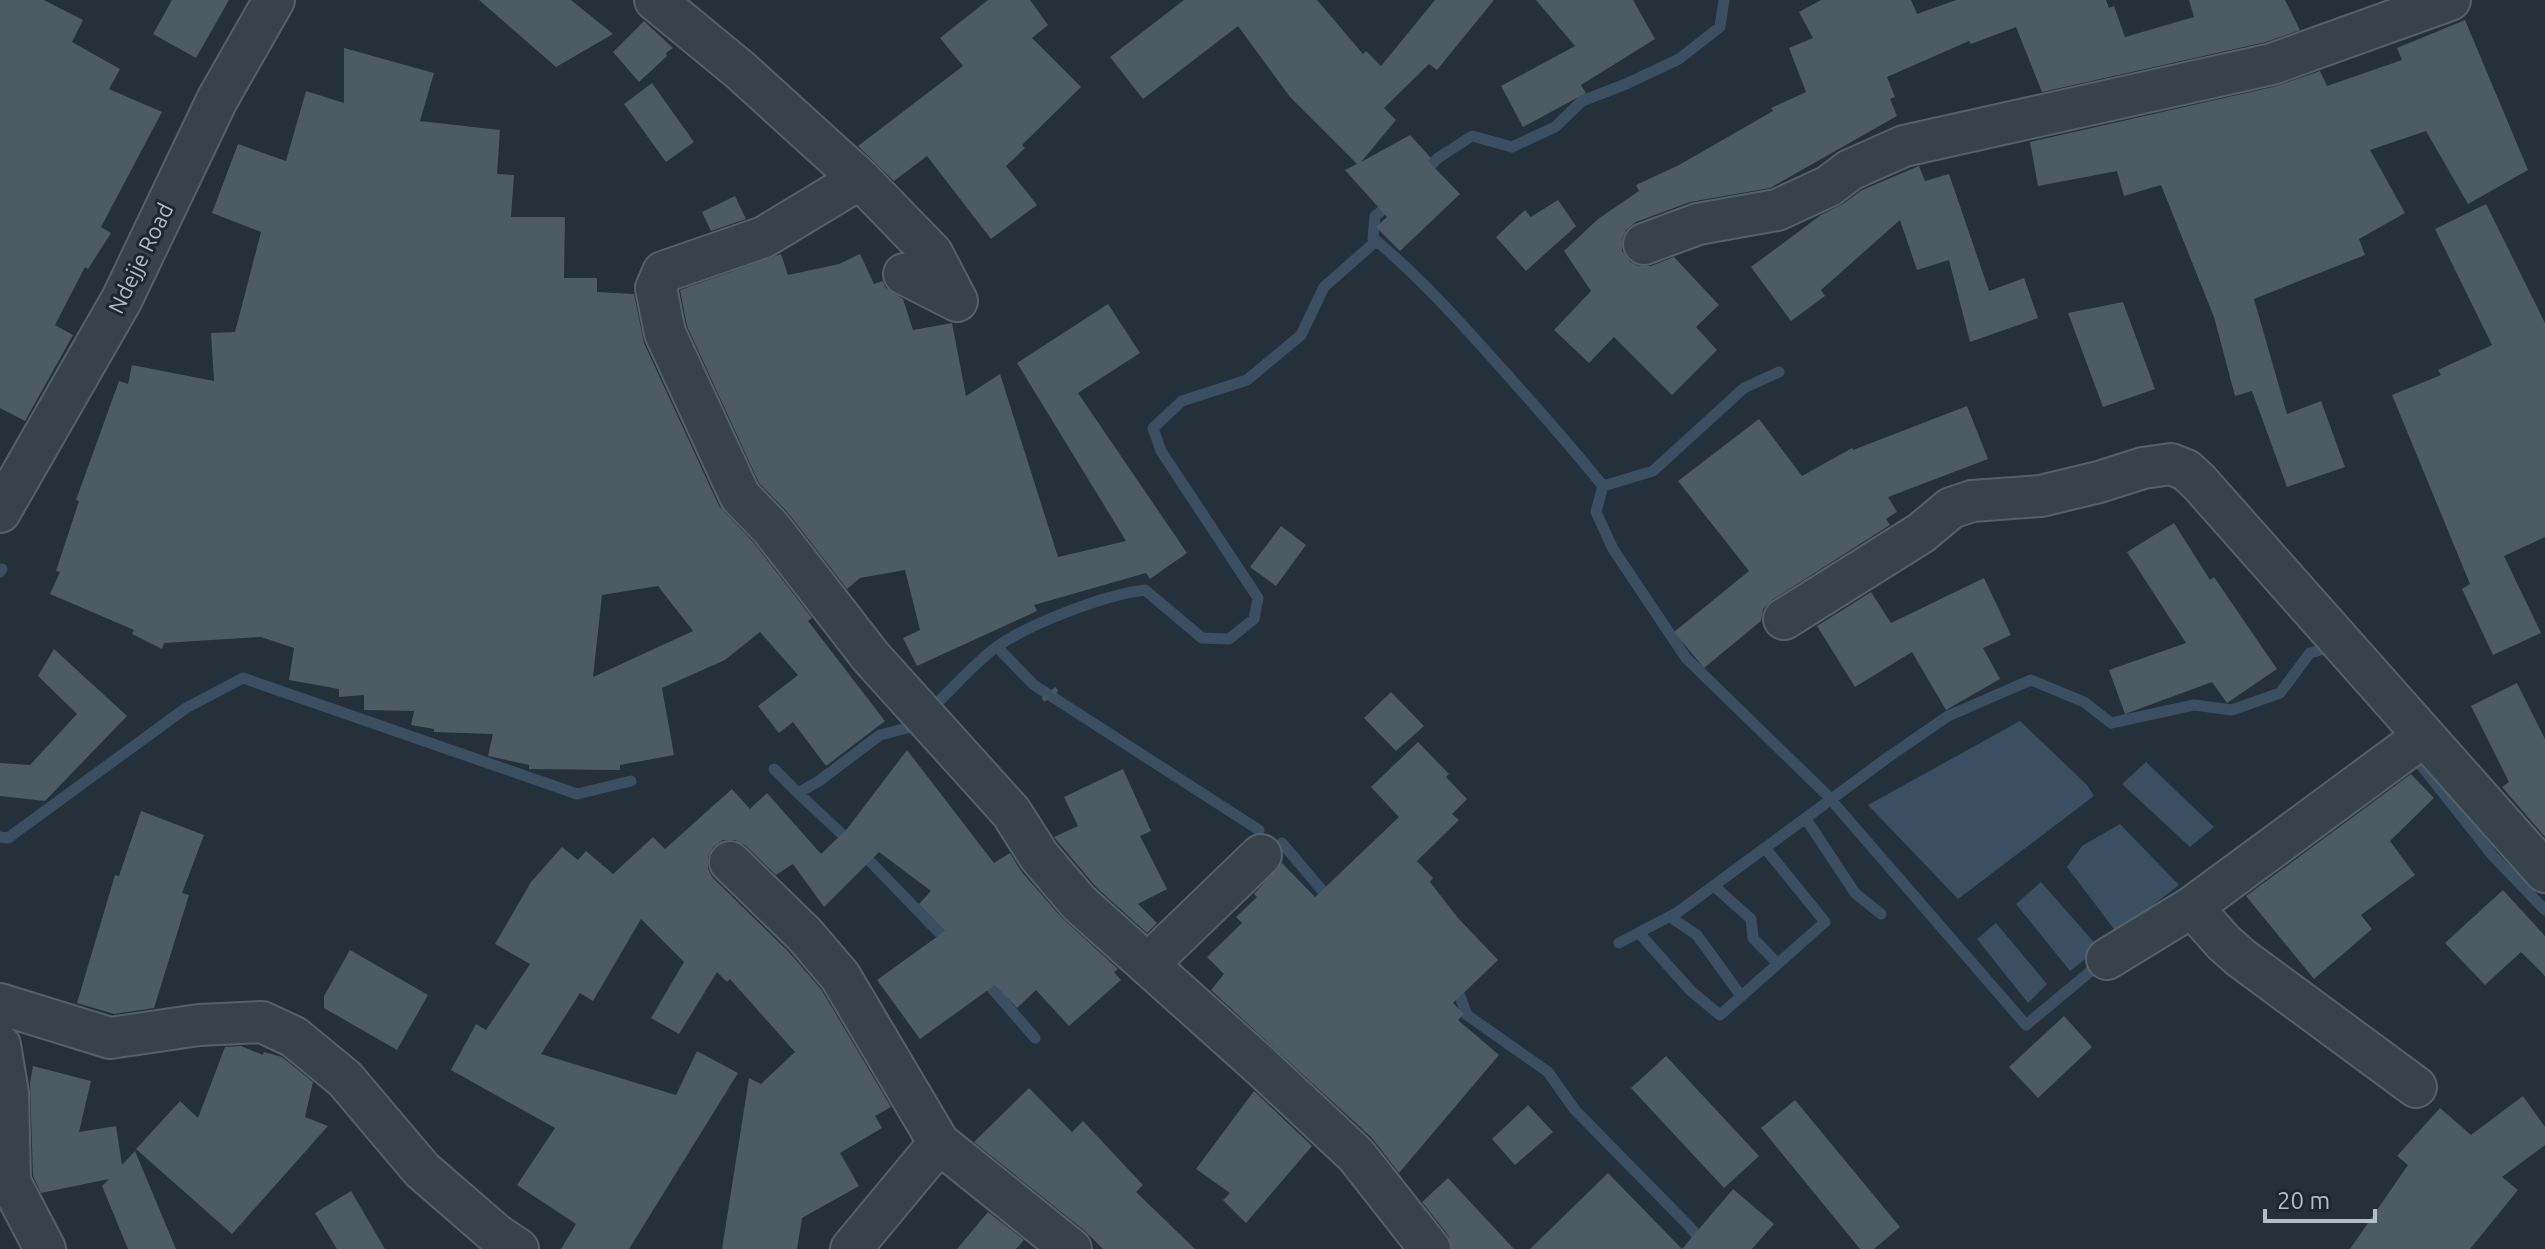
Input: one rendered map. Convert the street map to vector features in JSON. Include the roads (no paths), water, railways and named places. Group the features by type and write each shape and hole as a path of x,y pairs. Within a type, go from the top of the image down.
{"street":[{"name":"Ndejje Road","path":"4,494 122,299 217,100 274,0"},
{"path":"655,0 740,70 860,179 932,253 957,301 904,274"},
{"path":"1644,244 1698,224 1777,210 1829,186 1850,170 1904,146 2272,64 2450,0"},
{"path":"860,179 764,237 663,272 656,288 665,333 740,496 771,528 871,657 1011,812 1039,856 1079,903 1356,1155 1430,1249"},
{"path":"1784,619 1921,533 1951,508 1972,501 2041,496 2143,468 2171,464 2186,470 2199,482 2545,872"},
{"path":"2107,959 2192,907 2424,736"},
{"path":"1148,964 1261,855"},
{"path":"730,862 805,935 840,976 939,1143 1071,1249"},
{"path":"2192,907 2241,958 2416,1087"},
{"path":"0,1004 110,1038 199,1025 262,1022 294,1037 345,1079 422,1170 497,1235 518,1249"},
{"path":"0,1045 8,1093 10,1182 45,1249"},
{"path":"851,1249 939,1143"}],"water":[{"path":"2020,721 2087,785 2094,796 1958,899 1868,805"},
{"path":"2146,762 2214,827 2190,847 2122,784"},
{"path":"2120,824 2179,885 2117,933 2067,867 2082,846"},
{"path":"2041,882 2099,948 2070,971 2016,904"},
{"path":"1996,923 2047,984 2028,1003 1977,939"}],"waterway":[{"path":"1422,174 1438,158 1472,136 1512,147 1555,127 1582,101 1679,59 1720,27 1724,0"},
{"path":"936,704 980,661 1009,639 1046,620 1109,598 1145,590 1202,638 1229,639 1254,619 1258,598 1161,451 1153,428 1182,401 1247,380 1301,335 1324,287 1375,242 1375,216 1392,202"},
{"path":"1373,238 1456,318 1603,486 1653,471 1744,388 1779,372"},
{"path":"1603,486 1596,512 1613,549 1686,658 1826,794 2026,1025 2103,961"},
{"path":"997,647 1034,685 1259,830"},
{"path":"1619,943 1678,912 1948,716 2031,680 2084,702 2111,723 2194,705 2232,710 2280,693 2310,653 2331,647"},
{"path":"0,837 8,838 186,708 243,678 577,794 631,781"},
{"path":"774,769 798,793 880,735 915,726"},
{"path":"2413,755 2493,856 2545,910"},
{"path":"798,793 862,853 949,943"},
{"path":"1806,819 1855,893 1881,914"},
{"path":"1282,843 1332,902"},
{"path":"1639,933 1691,991 1720,1015 1825,922 1765,848"},
{"path":"1714,886 1751,919 1753,938 1778,964"},
{"path":"1670,917 1697,935 1741,996"},
{"path":"983,978 1035,1038"},
{"path":"1453,986 1457,988 1467,1015 1548,1072 1575,1110 1708,1249"}]}
